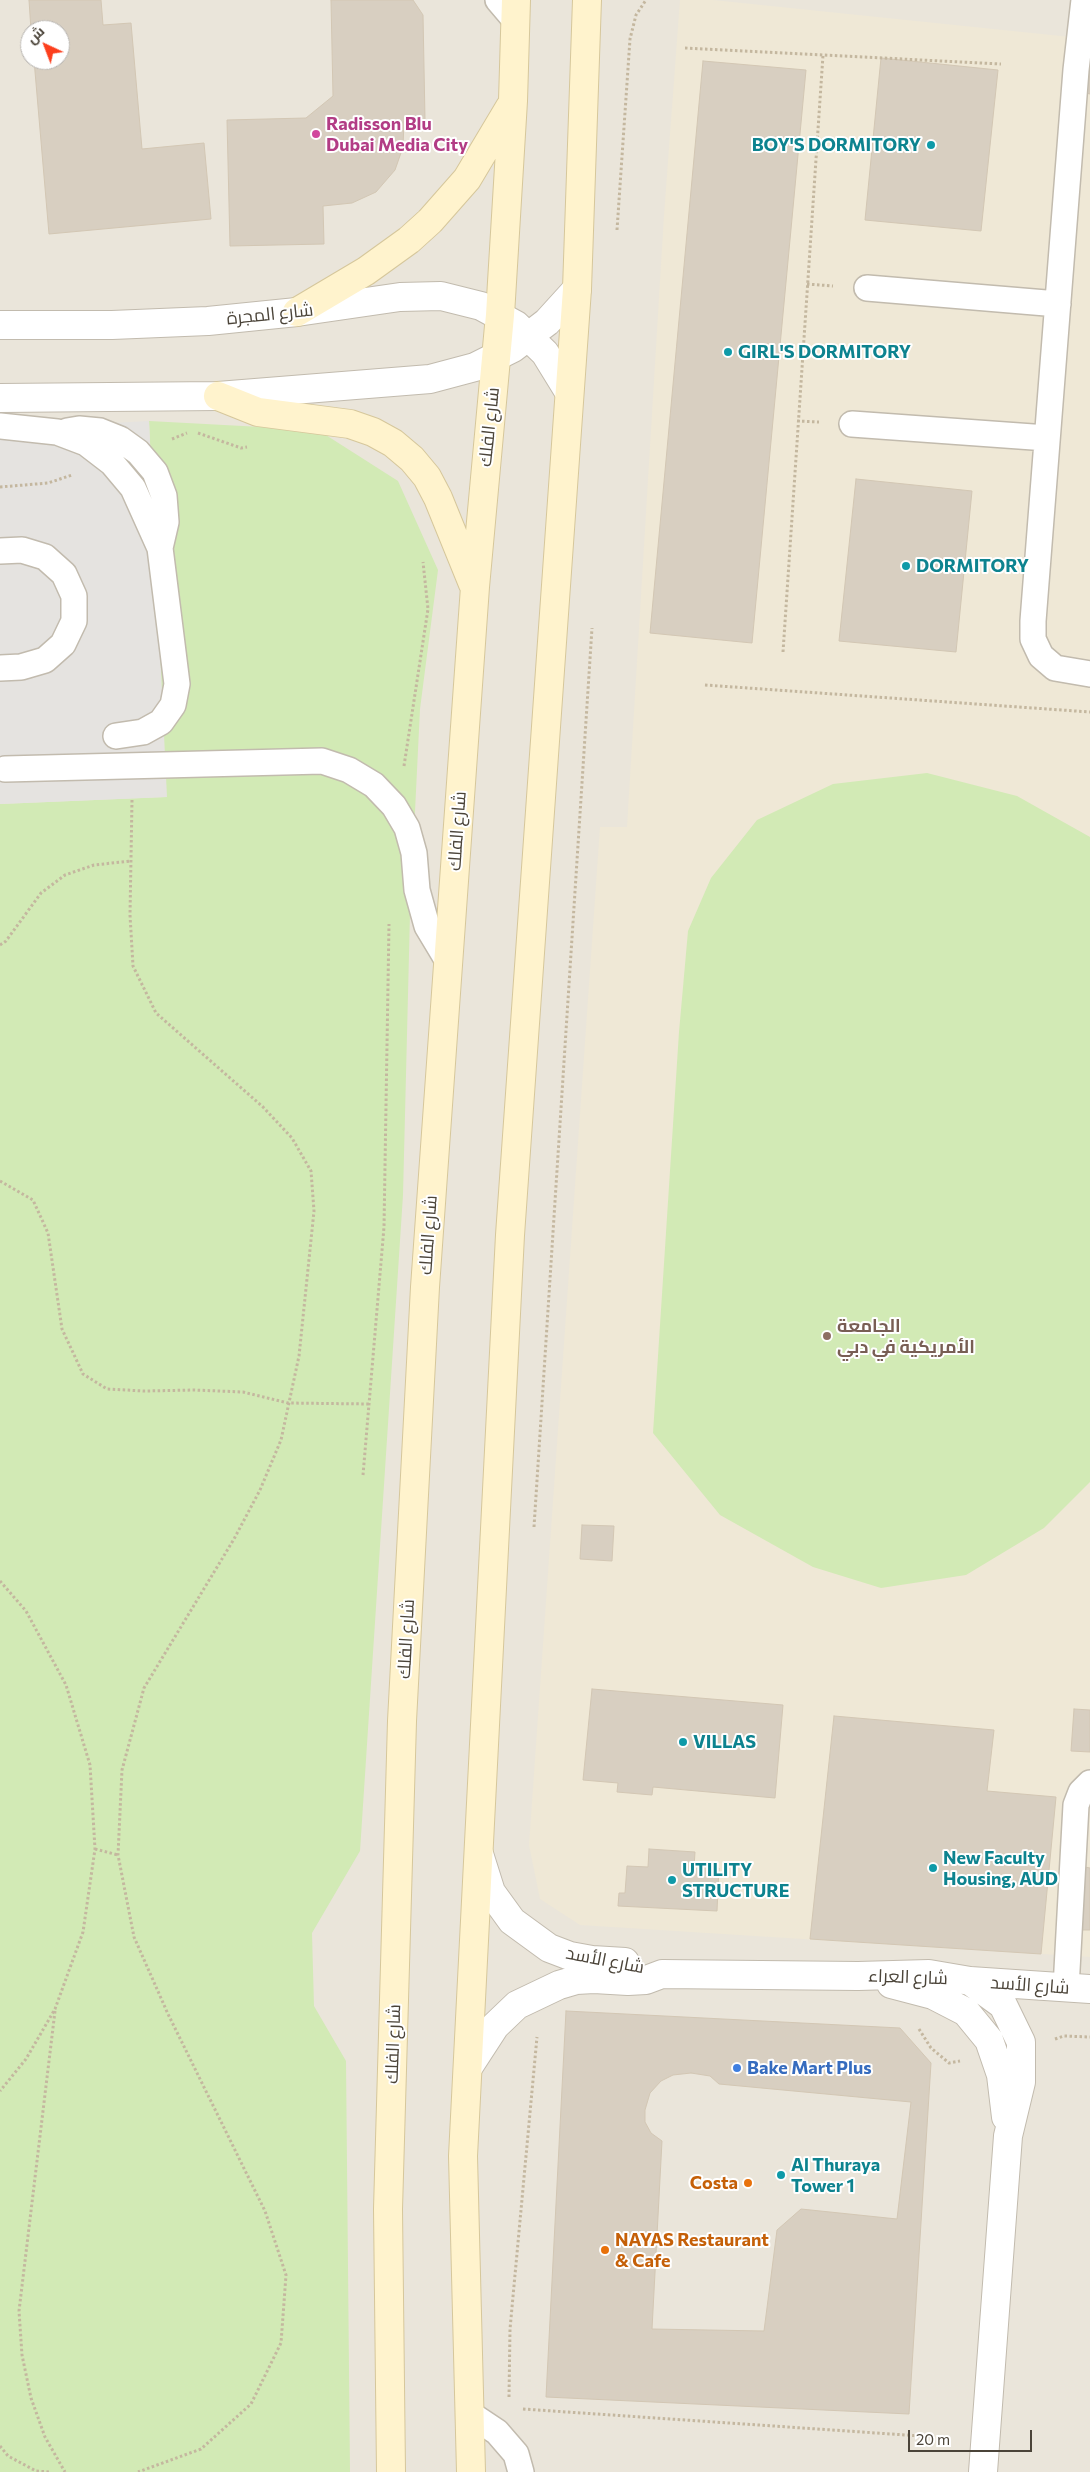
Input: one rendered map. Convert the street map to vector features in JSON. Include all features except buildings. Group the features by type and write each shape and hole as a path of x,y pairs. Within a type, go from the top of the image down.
{"street":[{"path":"471,2472 464,2156 510,1234 576,288 590,3"},
{"name":"شارع الفلك","path":"391,2472 388,2209 402,1731 425,1287 475,588 500,315 513,102 510,7"},
{"path":"297,312 366,271 409,240 430,221 467,179 513,102"},
{"path":"0,398 218,396 430,379 475,367 496,357 530,336 547,322 576,288"},
{"name":"شارع المجرة","path":"5,321 112,325 208,321 297,312 421,295 462,300 500,315 530,336 549,359 568,392"},
{"path":"218,396 258,412 350,424 373,432 393,443 412,459 427,477 438,498 475,588"},
{"name":"شارع الأسد","path":"479,1854 491,1892 512,1921 549,1948 570,1956 633,1964 662,1974 858,1976"},
{"name":"شارع الأسد","path":"469,2066 495,2026 517,2005 559,1985 576,1980 594,1978 628,1981 646,1980 662,1974"},
{"name":"شارع العراء","path":"858,1976 929,1974 970,1981 1003,2005 1021,2042 1021,2082 1008,2136 983,2472"},
{"name":"شارع العراء","path":"858,1976 934,1995 966,2012 989,2040 1001,2075 1008,2136"},
{"name":"شارع الأسد","path":"970,1981 1078,1988"}],"lane":[{"path":"1084,0 1081,119 1058,304 1032,621 1033,639 1041,656 1055,668 1090,674"},
{"path":"867,288 1058,304"},
{"path":"852,424 1047,438"},
{"path":"0,426 57,432 79,429 100,431 120,439 138,452 155,472 164,496 166,522 160,548"},
{"path":"57,432 86,443 112,463 133,488 160,548 177,684 173,705 162,722 143,732 116,736"},
{"path":"0,551 22,550 45,557 64,574 74,596 74,621 63,644 44,660 21,667 0,668"},
{"path":"5,769 322,761 349,770 374,785 394,806 407,828 414,853 417,890 427,926 448,962"},
{"path":"1078,1988 1076,1805 1081,1792 1090,1783"},
{"path":"470,2414 497,2432 516,2454 521,2472"}],"path":[{"path":"617,238 630,39 636,15 646,0"},
{"path":"685,48 1001,64"},
{"path":"783,652 823,55"},
{"path":"138,452 192,432 241,448 251,447"},
{"path":"0,487 48,483 112,463"},
{"path":"394,806 402,777 428,609 423,553"},
{"path":"533,1532 592,623"},
{"path":"705,685 1090,712"},
{"path":"132,790 130,915 134,966 156,1012 263,1107 292,1138 311,1170 314,1211 299,1356 281,1440 260,1490 234,1539 144,1688 122,1770 118,1855 134,1937 168,2014 265,2211 286,2275 281,2343 252,2404 201,2449 138,2472"},
{"path":"0,945 6,941 41,893 65,875 94,866 131,861"},
{"path":"363,1475 384,1228 389,919"},
{"path":"0,1182 33,1200 48,1233 54,1289 62,1329 83,1374 107,1389 144,1392 194,1390 243,1392 288,1403 369,1404"},
{"path":"0,1581 26,1611 66,1685 90,1765 96,1849 83,1932 55,2009 26,2059 0,2091"},
{"path":"96,1849 118,1855"},
{"path":"55,2009 19,2311 22,2355 31,2398 45,2437 65,2472"},
{"path":"916,2025 931,2048 950,2063 994,2055"},
{"path":"509,2398 510,2329 538,2030"},
{"path":"1021,2052 1064,2036 1090,2037"},
{"path":"539,2410 985,2440"},
{"path":"0,2446 8,2456 36,2471 50,2472"}],"shaded area":[{"path":"0,0 1090,0 1090,2472 0,2472"},
{"name":"الجامعة الأمريكية في دبي","path":"680,0 713,0 1090,39 1090,1957 580,1925 540,1899 529,1845 600,827 627,827 664,215"},
{"path":"149,421 167,797 0,804 0,429"}],"green space":[{"path":"149,421 318,430 398,481 438,570 420,709 410,914 403,1195 360,1851 312,1933 314,2006 346,2061 350,2472 0,2472 0,804 166,797"},
{"path":"927,773 1017,796 1090,837 1090,1482 1044,1528 966,1575 881,1588 813,1567 720,1515 653,1433 679,1032 688,931 711,878 757,820 833,784"}],"place":[{"name":"Radisson Blu Dubai Media City","path":"316,134"},
{"name":"BOY'S DORMITORY","path":"931,145"},
{"name":"GIRL'S DORMITORY","path":"728,352"},
{"name":"DORMITORY","path":"906,566"},
{"name":"الجامعة الأمريكية في دبي","path":"827,1336"},
{"name":"VILLAS","path":"683,1742"},
{"name":"New Faculty Housing, AUD","path":"933,1868"},
{"name":"UTILITY STRUCTURE","path":"672,1880"},
{"name":"Bake Mart Plus","path":"737,2068"},
{"name":"Al Thuraya Tower 1","path":"781,2175"},
{"name":"Costa","path":"748,2183"},
{"name":"NAYAS Restaurant & Cafe","path":"605,2250"}]}
